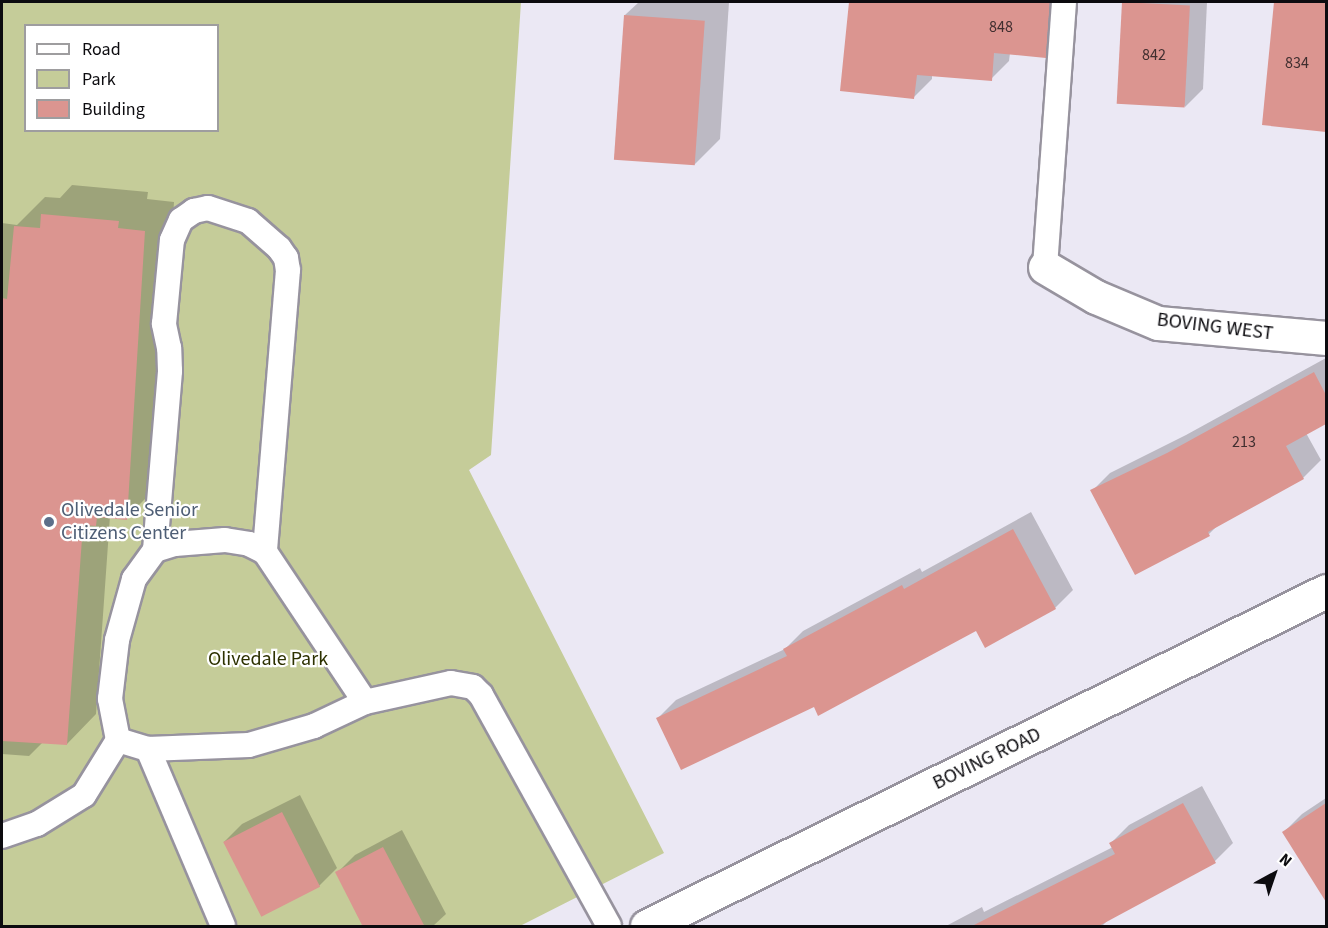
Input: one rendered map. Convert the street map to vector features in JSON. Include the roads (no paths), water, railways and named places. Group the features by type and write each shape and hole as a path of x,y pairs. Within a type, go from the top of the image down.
{"street":[{"name":"BOVING WEST","path":"1045,267 1096,297 1158,323 1326,338"},
{"name":"BOVING ROAD","path":"647,927 1326,591"}],"lane":[{"path":"1045,267 1064,2"},
{"path":"2,836 37,824 84,795 118,740 110,699 117,640 134,579 155,550 170,371 169,348 164,324 172,240 181,220 194,212 208,208 248,221 279,248 286,258 288,270 265,552"},
{"path":"155,550 175,544 225,540 249,544 265,552 365,702"},
{"path":"118,740 148,749 249,744 314,726 365,702 452,683 473,687 481,695 609,927"},
{"path":"148,749 197,871 223,927"}],"place":[{"name":"Olivedale Senior Citizens Center","path":"49,522"}],"park label":[{"name":"Olivedale Park","path":"268,659"}]}
